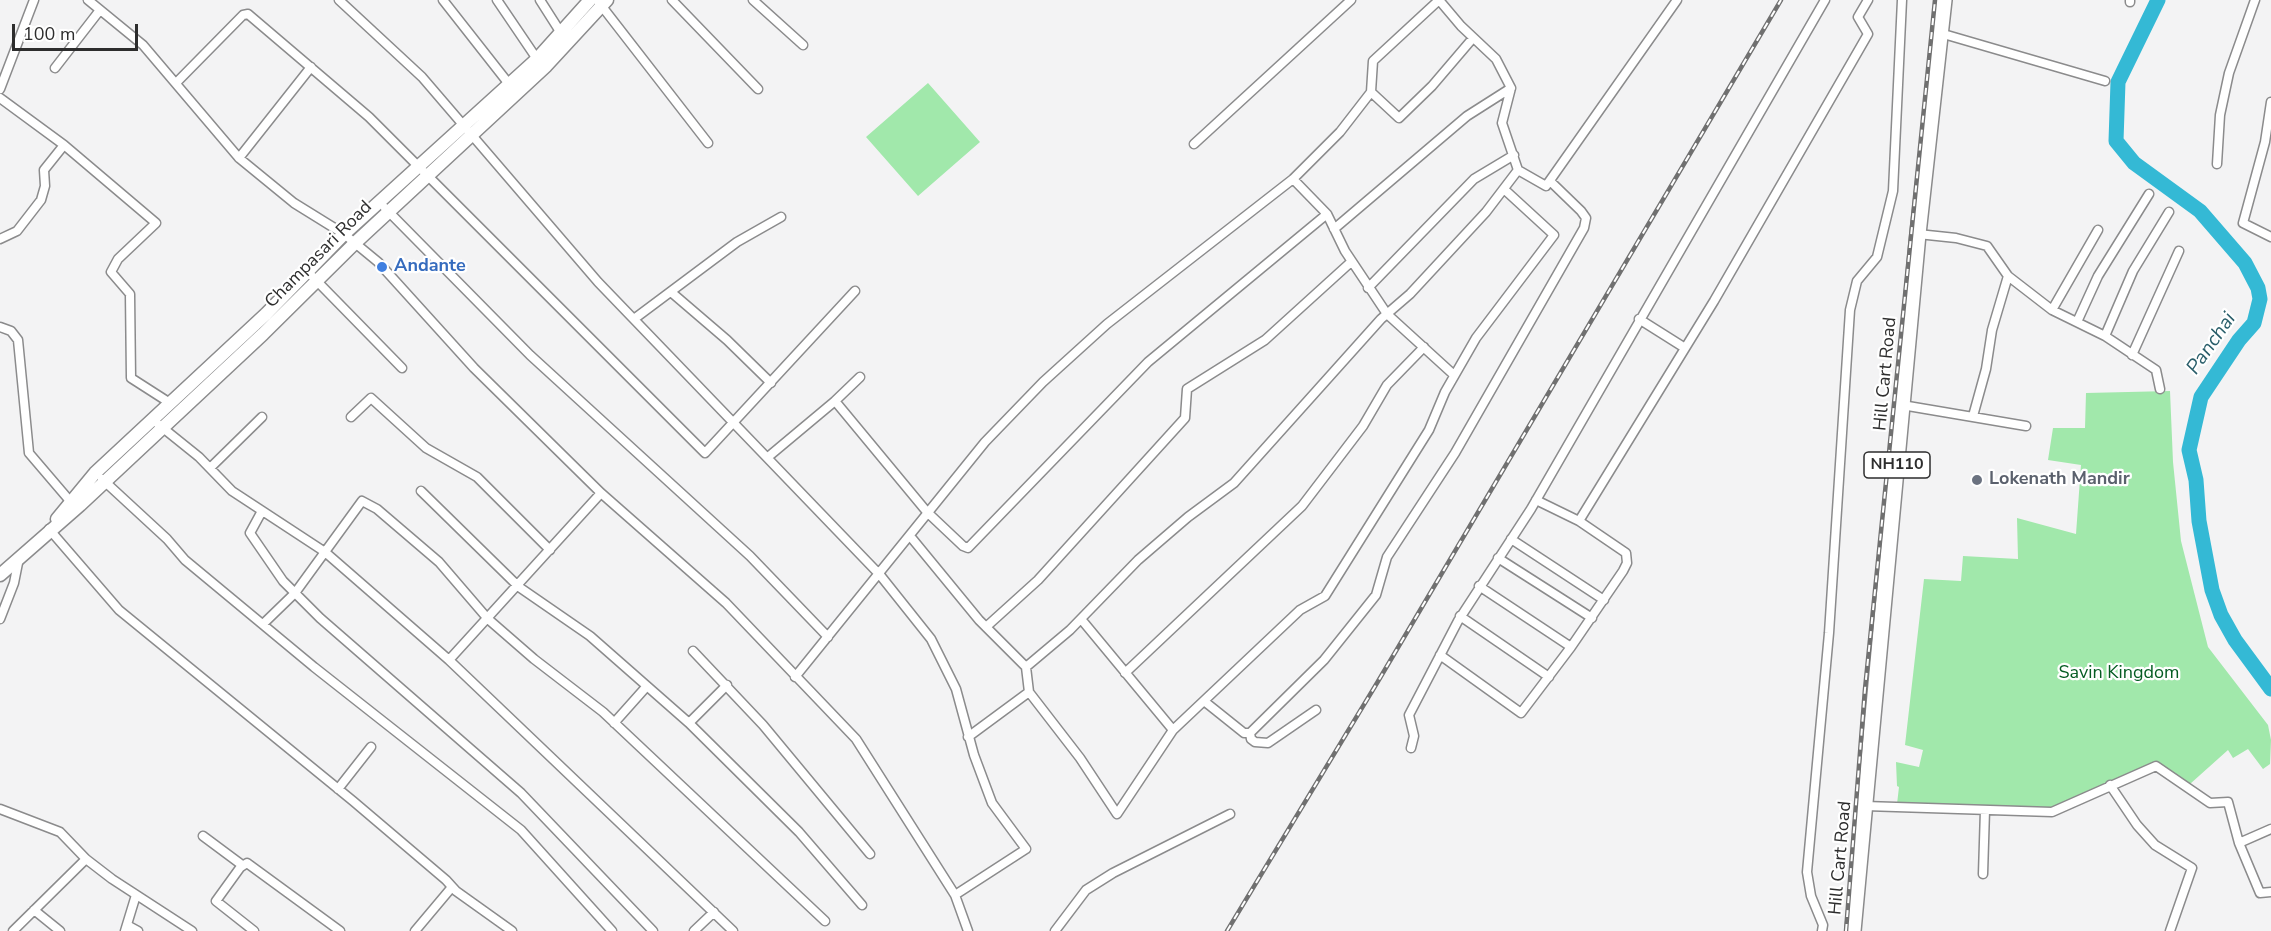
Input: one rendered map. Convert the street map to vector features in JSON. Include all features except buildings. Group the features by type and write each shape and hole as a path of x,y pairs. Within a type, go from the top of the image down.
{"highway":[{"name":"Hill Cart Road","path":"1853,931 1918,234 1943,0"}],"main road":[{"name":"Champasari Road","path":"424,171 464,123 537,59 590,0"},
{"name":"Champasari Road","path":"0,575 105,482 158,423 170,403 309,273 345,234 384,207 424,171 473,133 546,66 602,2"},
{"name":"Champasari Road","path":"50,529 70,501 95,473 158,423 317,283 355,243 384,207"}],"street":[{"path":"0,89 34,0"},
{"path":"88,0 143,45 239,158 294,202 345,234 378,262 474,368 601,493 726,603 856,739 955,895 968,931"},
{"path":"339,0 398,52 464,123 598,282 880,575 931,639 956,689 968,737 992,803 1026,849 955,895"},
{"path":"443,0 509,84"},
{"path":"497,0 537,59"},
{"path":"540,0 561,33"},
{"path":"672,0 759,89"},
{"path":"753,0 802,45"},
{"path":"1194,144 1351,0"},
{"path":"795,677 880,575 927,512 985,442 1043,382 1107,324 1293,179 1340,132 1371,92 1372,60 1439,0 1473,38 1496,59 1511,88 1502,123 1518,170 1546,186 1677,0"},
{"path":"1411,748 1414,736 1409,715 1460,616 1536,500 1825,0"},
{"path":"1579,521 1685,348 1868,34 1858,17 1867,3 1857,0"},
{"path":"1822,931 1823,925 1811,896 1807,872 1828,633 1850,310 1857,281 1877,257 1893,191 1902,0"},
{"path":"2217,164 2220,115 2229,73 2254,0"},
{"path":"602,2 708,143"},
{"path":"55,68 100,10"},
{"path":"177,83 245,14 369,117 705,453 733,420 855,291"},
{"path":"1940,33 2105,81"},
{"path":"1371,92 1400,118 1432,86 1473,38"},
{"path":"239,158 311,67"},
{"path":"1334,230 1467,116 1511,88"},
{"path":"0,98 64,145 156,223 118,259 111,272 130,294 131,378 170,403"},
{"path":"2271,102 2265,142 2243,223 2271,237"},
{"path":"0,239 17,231 44,195 44,170 64,145"},
{"path":"1368,288 1474,179 1514,155"},
{"path":"1026,667 1080,619 1138,560 1188,517 1234,483 1387,314 1410,294 1505,190 1518,170"},
{"path":"1293,179 1327,214 1351,262 1387,314 1454,375"},
{"path":"1204,700 1244,733 1250,733 1324,660 1376,595 1387,557 1455,453 1584,228 1586,218 1581,211 1550,181"},
{"path":"910,536 986,627 1026,667 1029,692 1080,758 1117,814 1173,730 1300,610 1325,596 1429,430 1454,375 1476,338 1554,235 1505,190"},
{"path":"2077,322 2098,276 2149,194"},
{"path":"384,207 530,355 750,556 828,637"},
{"path":"2105,336 2133,271 2169,212"},
{"path":"836,401 927,512 968,548 1148,362 1327,214"},
{"path":"634,319 738,242 780,217"},
{"path":"2052,310 2098,230"},
{"path":"1918,234 1956,238 1988,246 2008,276 2052,310 2105,336 2156,370 2160,389"},
{"path":"2132,355 2180,251"},
{"path":"986,627 1038,580 1185,418 1187,389 1265,340 1351,262"},
{"path":"309,273 402,368"},
{"path":"1973,416 1986,369 1992,330 2008,276"},
{"path":"671,292 727,339 771,382"},
{"path":"1639,319 1685,348"},
{"path":"0,327 11,331 18,339 29,453 70,501"},
{"path":"1125,673 1302,506 1363,426 1387,385 1424,347"},
{"path":"768,457 836,401 860,377"},
{"path":"351,417 371,398 426,448 477,477 550,549"},
{"path":"1902,405 2026,426"},
{"path":"210,468 262,417"},
{"path":"158,423 210,468 232,491 325,552 449,660 733,931"},
{"path":"95,473 167,539 185,560 521,830 612,931"},
{"path":"421,491 519,587 590,636 689,723 799,832 862,905"},
{"path":"449,660 519,587 601,493"},
{"path":"1440,655 1521,713 1592,618 1623,571 1628,557 1579,521 1536,500"},
{"path":"263,624 295,593 362,501 377,509 439,562 488,619 614,723 825,921"},
{"path":"262,511 250,533 283,581 414,702 521,793 653,931"},
{"path":"50,529 119,610 338,789 452,887 512,931"},
{"path":"1511,539 1604,600"},
{"path":"0,618 14,583 19,557"},
{"path":"1498,558 1592,618"},
{"path":"1479,586 1571,647"},
{"path":"1460,616 1549,676"},
{"path":"1080,619 1173,730"},
{"path":"693,651 763,725 870,854"},
{"path":"614,723 647,686"},
{"path":"689,723 727,686"},
{"path":"968,737 1029,692"},
{"path":"1250,733 1251,739 1255,742 1268,743 1316,710"},
{"path":"338,789 371,747"},
{"path":"1865,806 2052,812 2152,766 2158,766 2210,802 2228,802 2239,843 2260,893 2271,892"},
{"path":"2110,785 2137,825 2155,844 2192,868 2170,931"},
{"path":"0,809 60,832 86,859 192,931"},
{"path":"1983,874 1985,810"},
{"path":"1055,931 1086,890 1113,873 1230,814"},
{"path":"2239,843 2271,829"},
{"path":"202,836 242,865 240,867"},
{"path":"13,931 86,859"},
{"path":"254,931 216,901 240,867 247,863 340,931"},
{"path":"415,931 452,887"},
{"path":"136,895 126,928 138,931"},
{"path":"34,910 60,931"},
{"path":"694,931 714,912"}],"green space":[{"path":"928,83 980,142 918,196 866,137"},
{"name":"Savin Kingdom","path":"2170,391 2173,462 2181,541 2208,647 2268,725 2271,740 2270,764 2263,769 2248,749 2233,758 2228,750 2190,784 2186,784 2155,761 2053,809 1897,804 1899,787 1897,786 1896,762 1919,767 1923,750 1905,745 1924,579 1961,581 1963,556 2018,559 2017,518 2076,534 2081,465 2048,460 2053,428 2085,428 2086,393"}],"waterway":[{"name":"Panchai","path":"2158,0 2118,82 2116,141 2134,163 2200,211 2245,263 2258,288 2260,299 2254,323 2239,340 2201,397 2189,450 2196,480 2199,521 2212,590 2221,615 2235,640 2271,689"}],"railway":[{"path":"1227,931 1377,683 1781,0"},
{"path":"1846,931 1865,689 1935,0"}],"place":[{"name":"Andante","path":"382,267"},
{"name":"Lokenath Mandir","path":"1977,480"}]}
